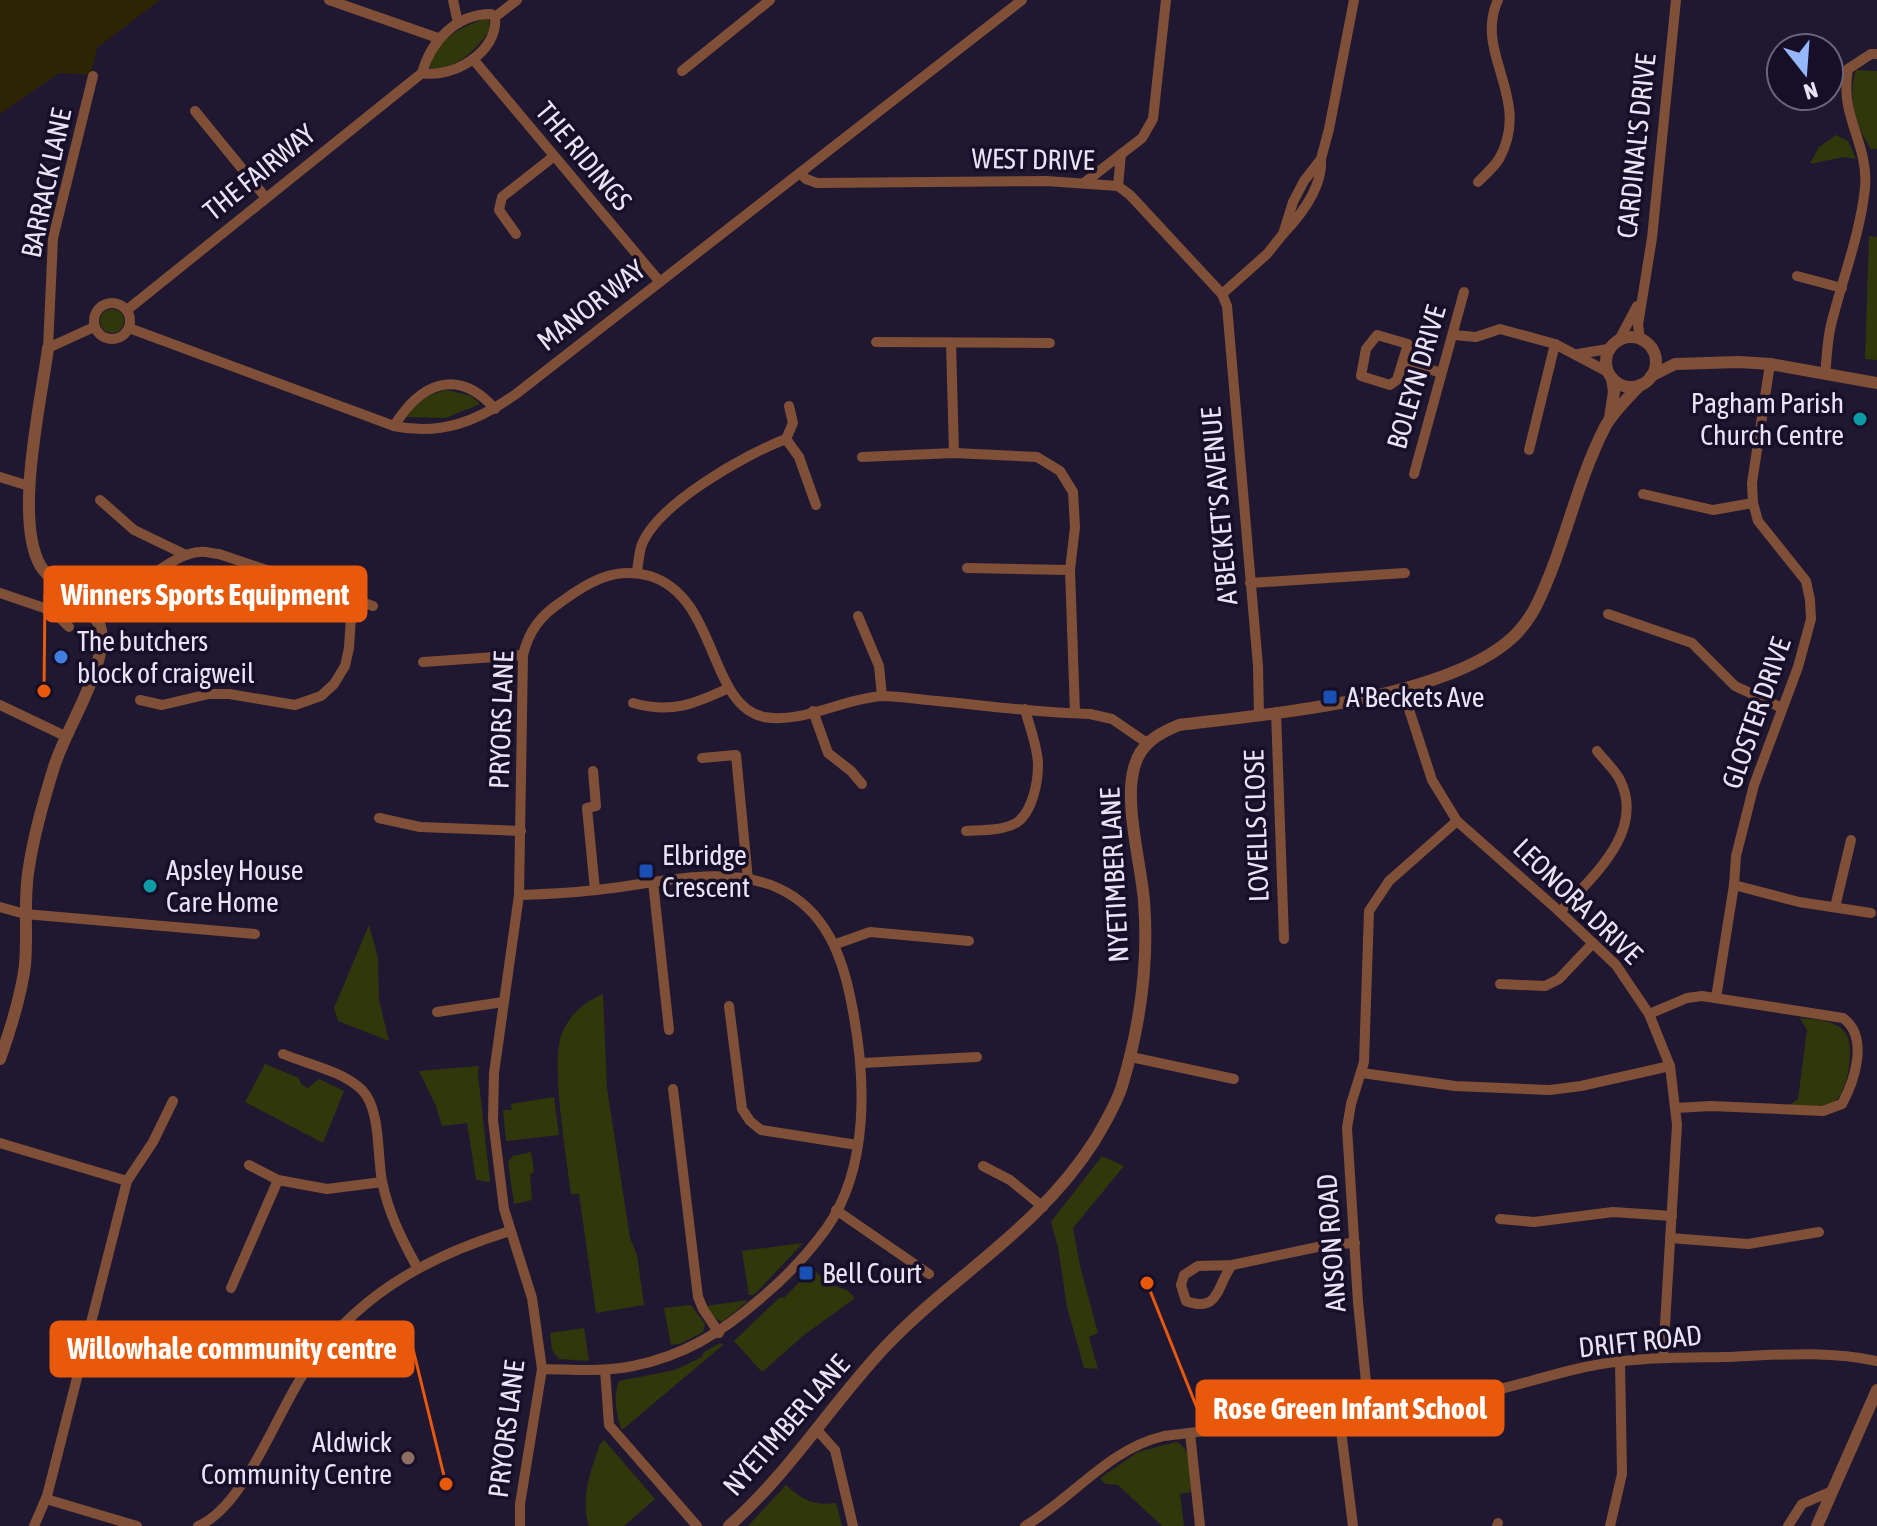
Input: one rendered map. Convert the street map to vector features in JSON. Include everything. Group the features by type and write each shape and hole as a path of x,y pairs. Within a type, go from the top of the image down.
{"street":[{"path":"329,0 438,38"},
{"path":"453,0 458,23"},
{"name":"THE FAIRWAY","path":"422,73 447,72 473,59 493,32 495,17 517,0"},
{"path":"682,71 770,0"},
{"name":"MANOR WAY","path":"129,328 394,426 427,431 459,425 495,409 1022,0"},
{"path":"1084,183 1142,138 1153,119 1166,0"},
{"path":"1222,294 1267,254 1283,234 1293,202 1321,159 1354,0"},
{"path":"1478,182 1498,160 1508,137 1511,107 1493,50 1492,26 1498,0"},
{"name":"CARDINAL'S DRIVE","path":"1640,339 1638,325 1652,238 1676,0"},
{"name":"THE FAIRWAY","path":"127,310 422,73 438,38 458,23 486,14 495,17"},
{"path":"1825,374 1830,329 1856,236 1865,186 1862,150 1848,116 1844,88 1848,69 1871,54 1877,54"},
{"name":"THE RIDINGS","path":"473,59 660,282"},
{"name":"BARRACK LANE","path":"93,76 53,238 48,348 29,486 29,526 41,566 97,618"},
{"path":"195,111 266,198"},
{"path":"1118,186 1121,154"},
{"path":"516,234 499,210 502,197 553,157"},
{"name":"WEST DRIVE","path":"800,173 817,183 1084,183 1118,186 1130,195 1222,294"},
{"path":"1797,276 1842,288"},
{"name":"BOLEYN DRIVE","path":"1414,474 1464,292"},
{"name":"A'BECKET'S AVENUE","path":"1222,294 1227,306 1259,715"},
{"name":"CARDINAL'S DRIVE","path":"1619,340 1642,297"},
{"path":"107,303 118,303 130,315 129,328 122,336 111,339 101,335 94,327 97,310 107,303"},
{"path":"48,348 94,327"},
{"path":"1454,335 1476,337 1500,329 1555,344 1578,354 1625,386 1640,385"},
{"path":"1377,335 1408,344 1404,361 1397,380 1390,385 1361,376 1366,349 1377,335"},
{"path":"1578,354 1608,349 1619,340 1640,339 1654,354 1655,369 1651,376"},
{"path":"876,342 1050,343"},
{"path":"951,343 954,453"},
{"path":"1529,450 1555,344"},
{"path":"789,406 793,423 786,439 762,448 728,468 665,513 652,526 641,546 637,572 661,579 678,591 692,607 738,702 762,716 781,718 882,696 1075,713 1112,719 1147,743 1179,725 1259,715 1402,688 1466,666 1489,655 1514,637 1536,606 1610,418 1614,392 1608,349"},
{"path":"1654,354 1675,364 1770,364 1877,383"},
{"path":"1404,361 1441,373"},
{"path":"1610,418 1640,385 1675,364"},
{"name":"GLOSTER DRIVE","path":"1716,998 1736,856 1750,799 1807,639 1811,619 1806,581 1767,536 1758,521 1753,503 1752,483 1770,364"},
{"path":"394,426 413,399 442,385 465,387 486,399 495,409"},
{"path":"786,439 799,457 816,505"},
{"path":"862,457 954,453 1037,457 1060,471 1073,492 1075,527 1070,570 1075,713"},
{"path":"0,477 29,486"},
{"path":"1643,494 1713,510 1753,503"},
{"path":"100,500 134,530 186,555"},
{"path":"0,1059 17,1009 25,963 29,867 54,767 99,663 101,631 97,618 128,592 186,555 199,552 219,554 373,606"},
{"path":"967,568 1070,570"},
{"name":"PRYORS LANE","path":"520,1526 520,1504 542,1369 532,1298 504,1209 493,1120 494,1073 519,895 523,655 533,628 544,614 592,582 619,571 637,572"},
{"path":"1250,583 1405,573"},
{"path":"0,593 53,611 69,627"},
{"path":"140,700 162,705 209,694 229,694 295,705 321,696 334,684 345,666 352,600"},
{"path":"1608,614 1692,643 1735,686 1782,708"},
{"path":"858,616 879,666 882,696"},
{"path":"423,662 523,655"},
{"path":"633,703 655,710 680,708 729,688"},
{"name":"LEONORA DRIVE","path":"1402,688 1432,780 1457,821 1616,965 1649,1014 1670,1066 1676,1108 1663,1358"},
{"path":"0,705 65,736"},
{"path":"966,831 1003,827 1016,823 1026,814 1035,789 1038,764 1025,709"},
{"path":"813,711 828,753 862,784"},
{"name":"LOVELLS CLOSE","path":"1276,712 1284,939"},
{"name":"NYETIMBER LANE","path":"729,1526 769,1488 850,1386 887,1346 1043,1207 1081,1162 1105,1124 1120,1092 1131,1057 1141,1002 1145,930 1131,791 1132,772 1139,753 1147,743"},
{"path":"1560,912 1614,852 1624,828 1626,804 1621,780 1597,751"},
{"path":"702,758 736,755 748,880"},
{"path":"593,771 596,806 587,808 595,890"},
{"path":"379,818 420,827 521,831"},
{"name":"ANSON ROAD","path":"1369,1412 1347,1128 1351,1104 1362,1073 1369,911 1389,881 1457,821"},
{"path":"1835,907 1851,840"},
{"path":"519,895 713,877 748,880 777,888 805,906 836,944 849,991 862,1063 857,1145 850,1178 827,1228 780,1282 719,1333 695,1347 663,1359 605,1370 542,1369"},
{"path":"653,882 669,1030"},
{"path":"1734,885 1799,902 1871,913"},
{"path":"0,907 25,914 255,934"},
{"path":"836,944 870,932 969,941"},
{"path":"1500,984 1545,986 1559,979 1593,943"},
{"path":"1649,1014 1687,998 1716,998 1843,1018 1853,1025 1857,1035 1858,1048 1851,1087 1842,1104 1823,1111 1711,1106 1676,1108"},
{"path":"437,1012 503,1002"},
{"path":"729,1006 742,1109 750,1121 761,1130 857,1145"},
{"path":"283,1054 348,1080 364,1092 374,1116 382,1182 397,1230 417,1267"},
{"path":"862,1063 977,1057"},
{"path":"1131,1057 1234,1079"},
{"path":"1362,1073 1455,1086 1550,1090 1670,1066"},
{"path":"673,1089 698,1297 719,1333"},
{"path":"34,1526 46,1499 127,1181 153,1142 173,1101"},
{"path":"0,1143 127,1181"},
{"path":"249,1165 278,1180 327,1189 382,1182"},
{"path":"983,1166 1010,1180 1043,1207"},
{"path":"231,1288 278,1180"},
{"path":"836,1210 929,1274"},
{"path":"1500,1219 1534,1222 1613,1212 1672,1216"},
{"path":"198,1526 227,1505 246,1478 304,1373 330,1338 384,1288 417,1267 477,1241 510,1231"},
{"path":"1670,1238 1748,1244 1819,1232"},
{"path":"1232,1265 1213,1300 1194,1305 1186,1301 1181,1285 1184,1275 1198,1266 1232,1265 1327,1245 1355,1243"},
{"name":"DRIFT ROAD","path":"1025,1526 1131,1447 1164,1436 1470,1398 1587,1367 1620,1362 1827,1354 1877,1361"},
{"path":"1610,1526 1622,1474 1620,1362"},
{"path":"605,1370 609,1425 697,1526"},
{"path":"1817,1526 1877,1390"},
{"path":"1339,1415 1353,1526"},
{"path":"817,1430 835,1450 853,1526"},
{"path":"1190,1433 1200,1526"},
{"path":"1788,1526 1802,1504 1832,1491"},
{"path":"46,1499 137,1526"}],"green space":[{"path":"489,18 490,30 472,51 456,63 430,68 437,49 444,41 470,24"},
{"path":"1856,70 1877,71 1877,149 1871,149 1854,111 1852,90"},
{"path":"1836,135 1848,141 1856,159 1843,157 1810,164 1819,147"},
{"path":"1869,236 1877,237 1877,360 1865,359"},
{"path":"112,309 123,316 124,321 117,332 112,333 101,326 100,321 107,310"},
{"path":"447,390 471,396 480,404 446,418 406,417 424,399"},
{"path":"369,925 378,958 379,1000 389,1041 338,1021 334,1008"},
{"path":"603,994 607,1088 630,1238 637,1255 644,1305 596,1313 579,1194 571,1194 560,1110 558,1063 559,1044 567,1024 580,1008"},
{"path":"1800,1018 1837,1025 1849,1040 1850,1059 1843,1091 1828,1105 1789,1105 1798,1099 1807,1030"},
{"path":"265,1064 299,1078 301,1084 308,1088 319,1079 344,1091 323,1143 245,1102"},
{"path":"479,1066 490,1182 476,1180 467,1123 442,1126 419,1071"},
{"path":"554,1097 559,1135 506,1141 503,1110 512,1110 511,1104"},
{"path":"531,1152 534,1171 530,1175 532,1200 514,1204 508,1162 513,1156"},
{"path":"1102,1156 1124,1166 1073,1228 1098,1333 1089,1337 1098,1369 1084,1368 1067,1307 1051,1222"},
{"path":"803,1243 754,1295 749,1295 742,1251"},
{"path":"813,1268 826,1283 847,1290 855,1298 803,1336 762,1372 734,1341"},
{"path":"749,1300 722,1322 712,1316 705,1306"},
{"path":"691,1305 705,1324 703,1332 671,1345 664,1308"},
{"path":"584,1328 589,1361 559,1359 552,1350 550,1333"},
{"path":"720,1343 723,1345 622,1430 616,1405 619,1381 675,1370 702,1357 704,1352"},
{"path":"604,1440 655,1499 624,1526 589,1526 586,1505 588,1484"},
{"path":"1176,1442 1188,1456 1191,1492 1180,1494 1184,1526 1162,1526 1118,1485 1105,1484 1100,1478 1138,1452"},
{"path":"786,1485 809,1501 836,1503 842,1526 748,1526"}],"sand":[{"path":"0,0 160,0 97,48 91,75 59,73 0,114"}],"place":[{"name":"Pagham Parish Church Centre","path":"1860,419"},
{"name":"The butchers block of craigweil","path":"61,657"},
{"name":"Winners Sports Equipment","path":"44,691"},
{"name":"A'Beckets Ave","path":"1330,697"},
{"name":"Elbridge Crescent","path":"646,871"},
{"name":"Apsley House Care Home","path":"150,886"},
{"name":"Bell Court","path":"806,1273"},
{"name":"Rose Green Infant School","path":"1147,1283"},
{"name":"Aldwick Community Centre","path":"408,1458"},
{"name":"Willowhale community centre","path":"446,1484"}]}
